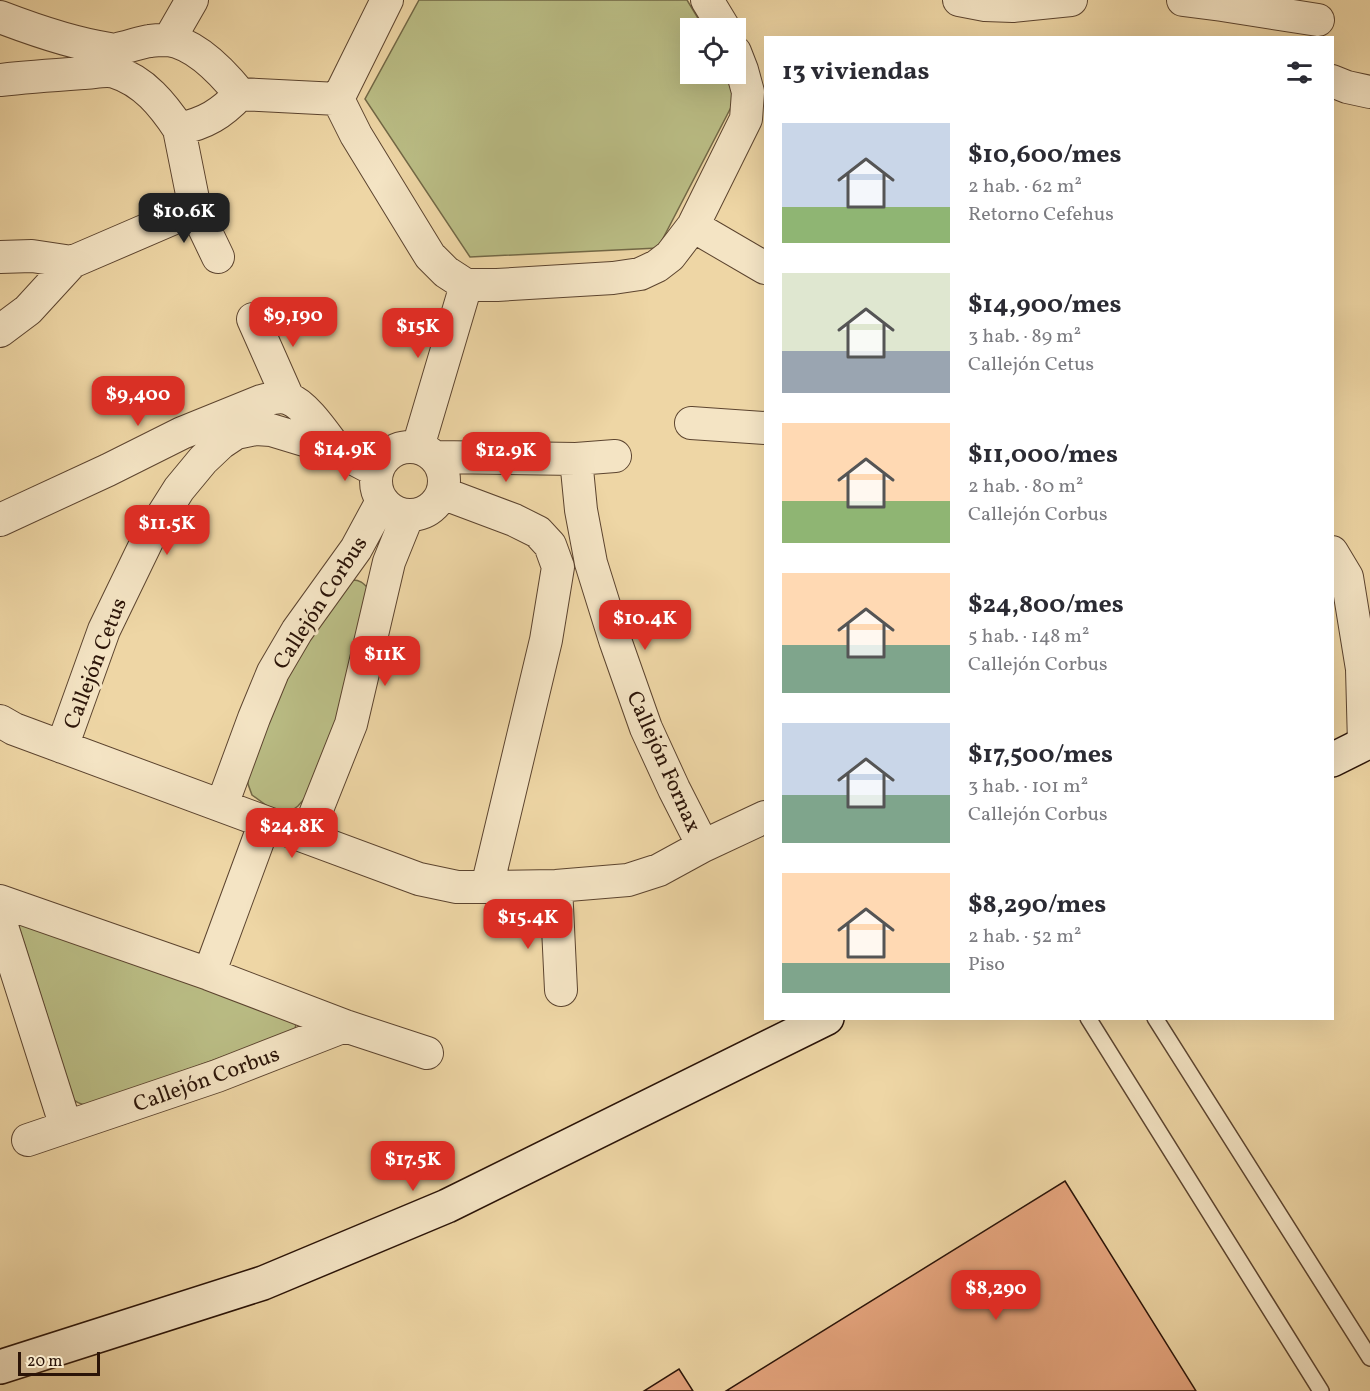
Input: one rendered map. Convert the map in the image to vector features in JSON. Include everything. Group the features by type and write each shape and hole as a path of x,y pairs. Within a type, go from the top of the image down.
{"main road":[{"path":"1334,759 1367,742"},
{"path":"0,1367 263,1282 436,1210 823,1020"}],"street":[{"path":"169,40 192,0"},
{"path":"338,99 387,0"},
{"path":"707,0 718,18"},
{"path":"958,0 985,5 1013,6 1071,0"},
{"path":"1183,0 1318,19"},
{"path":"0,17 113,60 132,80 150,92 179,129 195,209 218,257"},
{"path":"0,80 113,60 136,43 169,40 191,48 209,61 240,94 338,99"},
{"path":"1334,82 1370,92"},
{"path":"338,99 356,135 430,256 446,272 466,285 520,284 640,274 657,266 670,256 693,226 746,119 748,92 746,84"},
{"path":"179,129 213,118 240,94"},
{"path":"0,331 28,310 72,262 195,209"},
{"path":"693,226 764,267"},
{"path":"0,257 32,256 72,262"},
{"path":"427,452 466,285"},
{"path":"253,319 288,398"},
{"name":"Callejón Cetus","path":"62,747 104,630 150,535 179,489 203,460 221,443 230,424 268,399 288,398 310,417 337,450"},
{"path":"691,423 764,428"},
{"name":"Callejón Cetus","path":"0,520 182,433 230,424 271,430 337,450 377,471"},
{"path":"427,452 442,468 444,481 437,503 429,510 419,514 395,508 377,492 375,482 382,460 392,451 405,447 427,452 576,459 615,456"},
{"name":"Callejón Fornax","path":"472,887 556,886 628,880 659,870 703,846 646,728 615,640 591,563 581,510 576,459"},
{"path":"222,806 418,879 472,887 546,640 558,567 550,545 538,532 514,520 442,493"},
{"name":"Callejón Corbus","path":"222,806 273,672 297,631 356,549 395,508"},
{"name":"Callejón Corbus","path":"306,837 351,724 389,562 395,508"},
{"path":"1350,564 1362,669 1367,742"},
{"path":"340,572 354,567 366,570 375,580 381,597"},
{"name":"Callejón Cetus","path":"0,721 14,729 222,806"},
{"path":"703,846 764,817"},
{"path":"209,974 265,822"},
{"path":"551,984 558,943 556,886"},
{"path":"0,901 209,974 345,1026 427,1053"},
{"path":"0,920 66,1127"},
{"name":"Callejón Corbus","path":"28,1140 217,1076 345,1026"}],"lane":[{"path":"1089,1020 1321,1391"},
{"path":"1156,1020 1370,1358"}],"green space":[{"path":"419,0 687,0 698,18 680,18 680,84 738,84 741,88 658,248 470,257 365,99"},
{"path":"353,580 361,582 368,588 345,716 312,790 291,811 270,808 252,795 248,784 248,773 298,649"},
{"path":"16,918 296,1023 295,1030 92,1104 80,1104 74,1100"}],"building":[{"path":"1065,1181 1196,1391 726,1391"},
{"path":"679,1369 693,1391 644,1391"}]}
